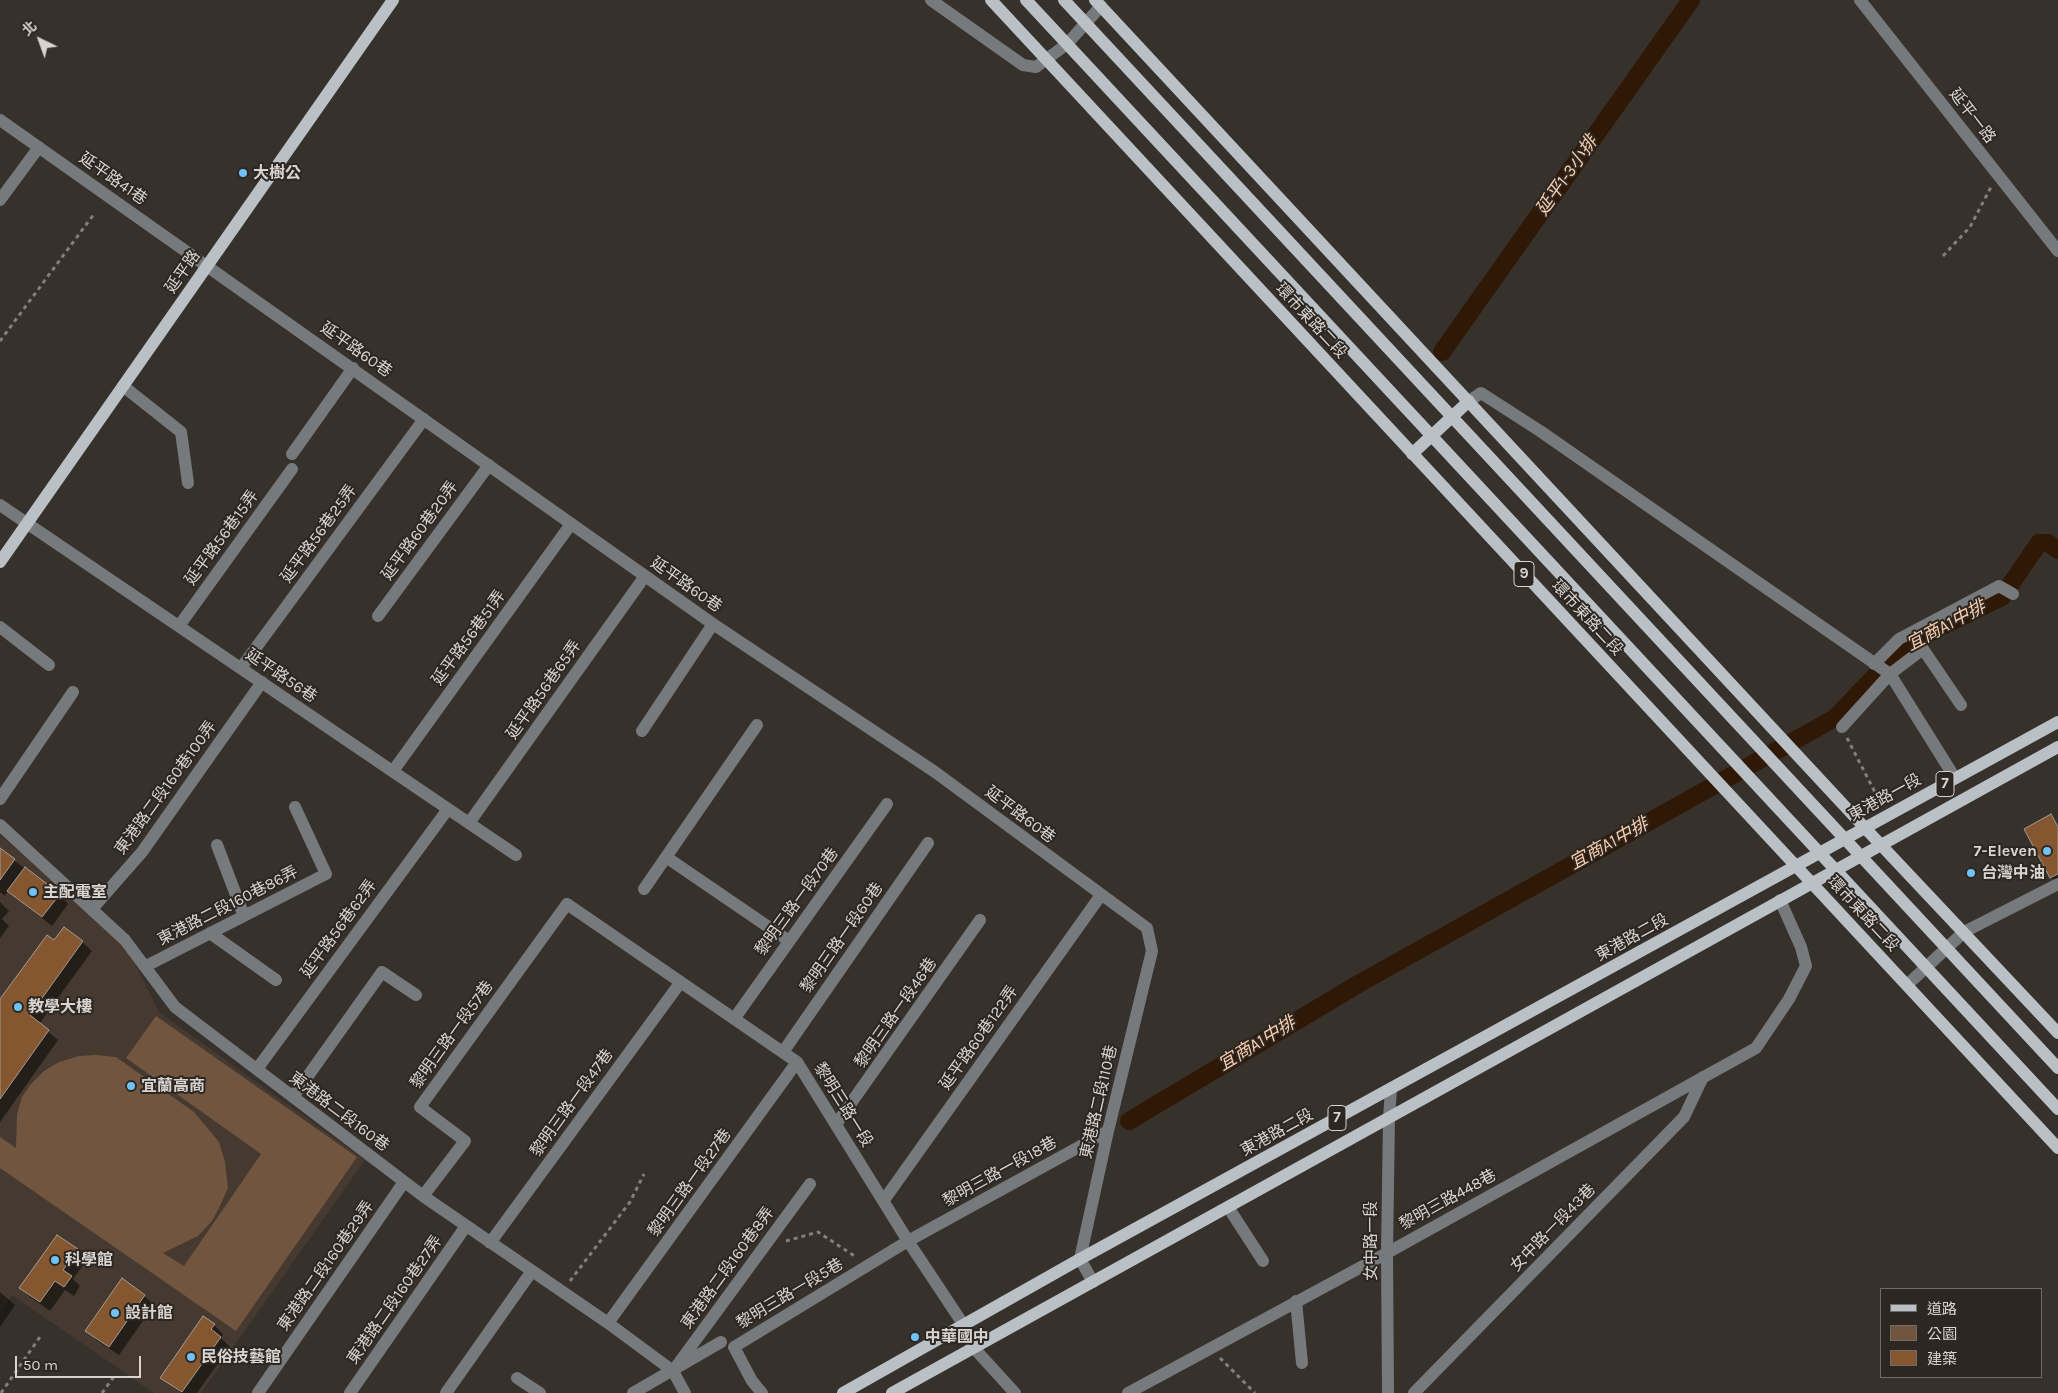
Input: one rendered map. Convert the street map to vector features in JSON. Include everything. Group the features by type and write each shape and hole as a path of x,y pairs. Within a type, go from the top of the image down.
{"main road":[{"name":"延平路","path":"0,562 392,0"},
{"name":"環市東路二段","path":"991,0 2058,1148"},
{"name":"環市東路二段","path":"1026,0 2058,1109"},
{"path":"1064,0 2058,1068"},
{"path":"1098,3 2058,1034"},
{"path":"1412,454 1469,401"},
{"name":"東港路一段","path":"1832,845 2058,722"},
{"name":"7","path":"892,1393 2058,747"},
{"name":"東港路二段","path":"843,1393 1080,1259 1832,845"}],"street":[{"path":"931,0 1023,65 1036,67 1067,44 1086,23 1098,3"},
{"name":"延平一路","path":"1860,0 2058,251"},
{"name":"延平路41巷","path":"0,120 208,266"},
{"path":"0,200 38,146"},
{"name":"延平路60巷","path":"208,266 713,624 935,772 1147,928"},
{"path":"292,454 353,368"},
{"path":"123,386 181,432 188,483"},
{"path":"1469,401 1481,393 1540,431 1890,674 1955,778"},
{"name":"延平路56巷25弄","path":"241,668 424,419"},
{"name":"延平路60巷20弄","path":"378,616 489,465"},
{"name":"延平路56巷15弄","path":"178,626 292,469"},
{"name":"延平路56巷","path":"0,504 516,855"},
{"name":"延平路56巷51弄","path":"393,771 571,524"},
{"name":"延平路56巷65弄","path":"469,823 645,576"},
{"path":"1874,664 1900,639 1999,586 2012,594"},
{"path":"642,731 713,624"},
{"path":"0,627 49,665"},
{"path":"1842,727 1890,674 1923,649 1961,705"},
{"name":"東港路二段160巷100弄","path":"92,909 142,852 262,682"},
{"path":"0,799 73,692"},
{"path":"644,888 757,725"},
{"name":"黎明三路一段70巷","path":"734,1019 887,804"},
{"name":"東港路二段160巷86弄","path":"146,966 326,874 295,806"},
{"name":"延平路56巷62弄","path":"257,1069 448,809"},
{"name":"東港路二段160巷","path":"0,825 125,940 176,1007 423,1196 608,1323 673,1371 685,1393"},
{"name":"黎明三路一段60巷","path":"783,1052 928,843"},
{"path":"217,845 244,916"},
{"path":"666,857 788,941"},
{"path":"1906,984 1964,932 2058,884"},
{"name":"延平路60巷122弄","path":"884,1200 1101,895"},
{"name":"黎明三路448巷","path":"1128,1393 1756,1048 1789,998 1806,966 1801,947 1780,900"},
{"name":"黎明三路一段","path":"567,904 797,1062 908,1241 963,1324 973,1348"},
{"name":"黎明三路一段57巷","path":"423,1196 464,1141 420,1107 567,904"},
{"name":"黎明三路一段46巷","path":"837,1124 980,920"},
{"name":"東港路二段110巷","path":"1080,1259 1108,1131 1152,951 1147,928"},
{"path":"210,933 276,980"},
{"path":"293,1097 382,972 416,995"},
{"name":"黎明三路一段47巷","path":"490,1243 680,983"},
{"name":"黎明三路一段27巷","path":"608,1323 797,1062"},
{"name":"女中路一段43巷","path":"1414,1393 1684,1117 1703,1077"},
{"name":"女中路一段","path":"1388,1393 1387,1252 1391,1088"},
{"name":"黎明三路一段18巷","path":"908,1241 1108,1131"},
{"name":"東港路二段160巷29弄","path":"258,1393 404,1182"},
{"name":"東港路二段160巷8弄","path":"673,1371 810,1184"},
{"path":"1228,1207 1263,1261"},
{"name":"東港路二段160巷27弄","path":"350,1393 466,1226"},
{"name":"黎明三路一段5巷","path":"762,1393 752,1381 734,1347 908,1241"},
{"path":"1080,1259 1093,1282"},
{"path":"446,1393 532,1271"},
{"path":"1296,1301 1302,1363"},
{"path":"633,1393 721,1342"},
{"path":"973,1348 1016,1393"},
{"path":"518,1378 540,1393"}],"path":[{"path":"1944,256 1970,227 1998,175"},
{"path":"0,341 94,214"},
{"path":"1842,727 1887,816"},
{"path":"562,1291 630,1202 644,1174"},
{"path":"765,1247 818,1232 869,1266"},
{"path":"1,1393 42,1334"},
{"path":"1209,1348 1255,1393"},
{"path":"102,1393 115,1374"}],"shaded area":[{"name":"宜蘭高商","path":"0,835 116,936 134,962 159,1012 365,1160 201,1393 154,1393 12,1295 0,1314"}],"green space":[{"path":"156,1016 357,1157 236,1331 0,1168 0,1137 16,1148 17,1114 22,1097 30,1085 44,1071 59,1062 79,1056 116,1057 194,1112 219,1142 225,1162 228,1188 220,1206 212,1221 198,1236 163,1253 184,1266 261,1154 126,1058"}],"building":[{"name":"7-Eleven","path":"2051,814 2058,827 2058,874 2050,878 2024,829"},
{"path":"0,848 15,859 0,880"},
{"name":"主配電室","path":"25,867 60,894 42,917 7,891"},
{"name":"教學大樓","path":"64,927 83,941 30,1015 49,1030 0,1099 0,999 47,935 54,940"},
{"name":"科學館","path":"57,1235 78,1249 63,1270 72,1276 64,1287 55,1281 40,1302 19,1288"},
{"name":"設計館","path":"122,1278 145,1295 109,1347 85,1331"},
{"name":"民俗技藝館","path":"203,1316 215,1324 211,1329 221,1337 182,1392 160,1378"}],"waterway":[{"name":"延平1-3小排","path":"1442,352 1691,0"},
{"name":"宜商A1中排","path":"1129,1121 1360,983 1835,718 1906,644 2002,597 2039,543 2048,543 2058,550"}],"place":[{"name":"大樹公","path":"243,173"},
{"name":"7-Eleven","path":"2047,851"},
{"name":"台灣中油","path":"1971,873"},
{"name":"主配電室","path":"33,892"},
{"name":"教學大樓","path":"18,1007"},
{"name":"宜蘭高商","path":"131,1086"},
{"name":"科學館","path":"55,1260"},
{"name":"設計館","path":"115,1313"},
{"name":"中華國中","path":"915,1337"},
{"name":"民俗技藝館","path":"191,1357"}]}
